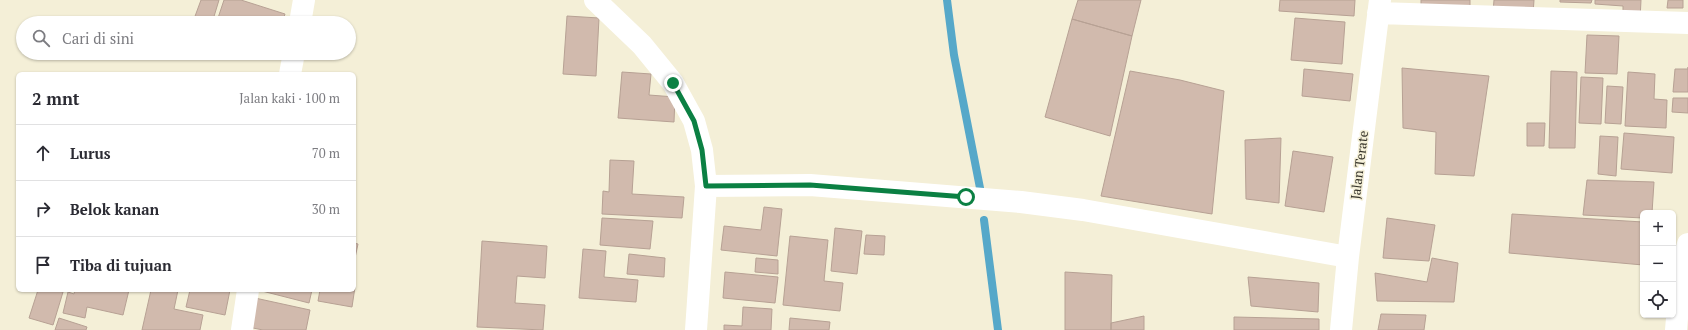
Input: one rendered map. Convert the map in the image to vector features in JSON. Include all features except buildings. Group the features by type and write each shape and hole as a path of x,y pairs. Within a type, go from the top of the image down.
{"street":[{"path":"301,16 304,0"},
{"path":"595,0 642,45 673,83 694,121 702,150 706,186 696,330"},
{"path":"1379,6 1688,23"},
{"name":"Jalan Terate","path":"1341,330 1348,257 1379,6"},
{"path":"290,72 293,60"},
{"path":"706,186 810,185 1021,202 1090,212 1348,257"},
{"path":"1676,330 1688,244"},
{"path":"242,330 248,292"}],"waterway":[{"path":"947,0 954,55 980,188"},
{"path":"984,220 998,330"}],"route":[{"path":"673,83 694,121 702,150 706,186 810,185 966,197"}]}
